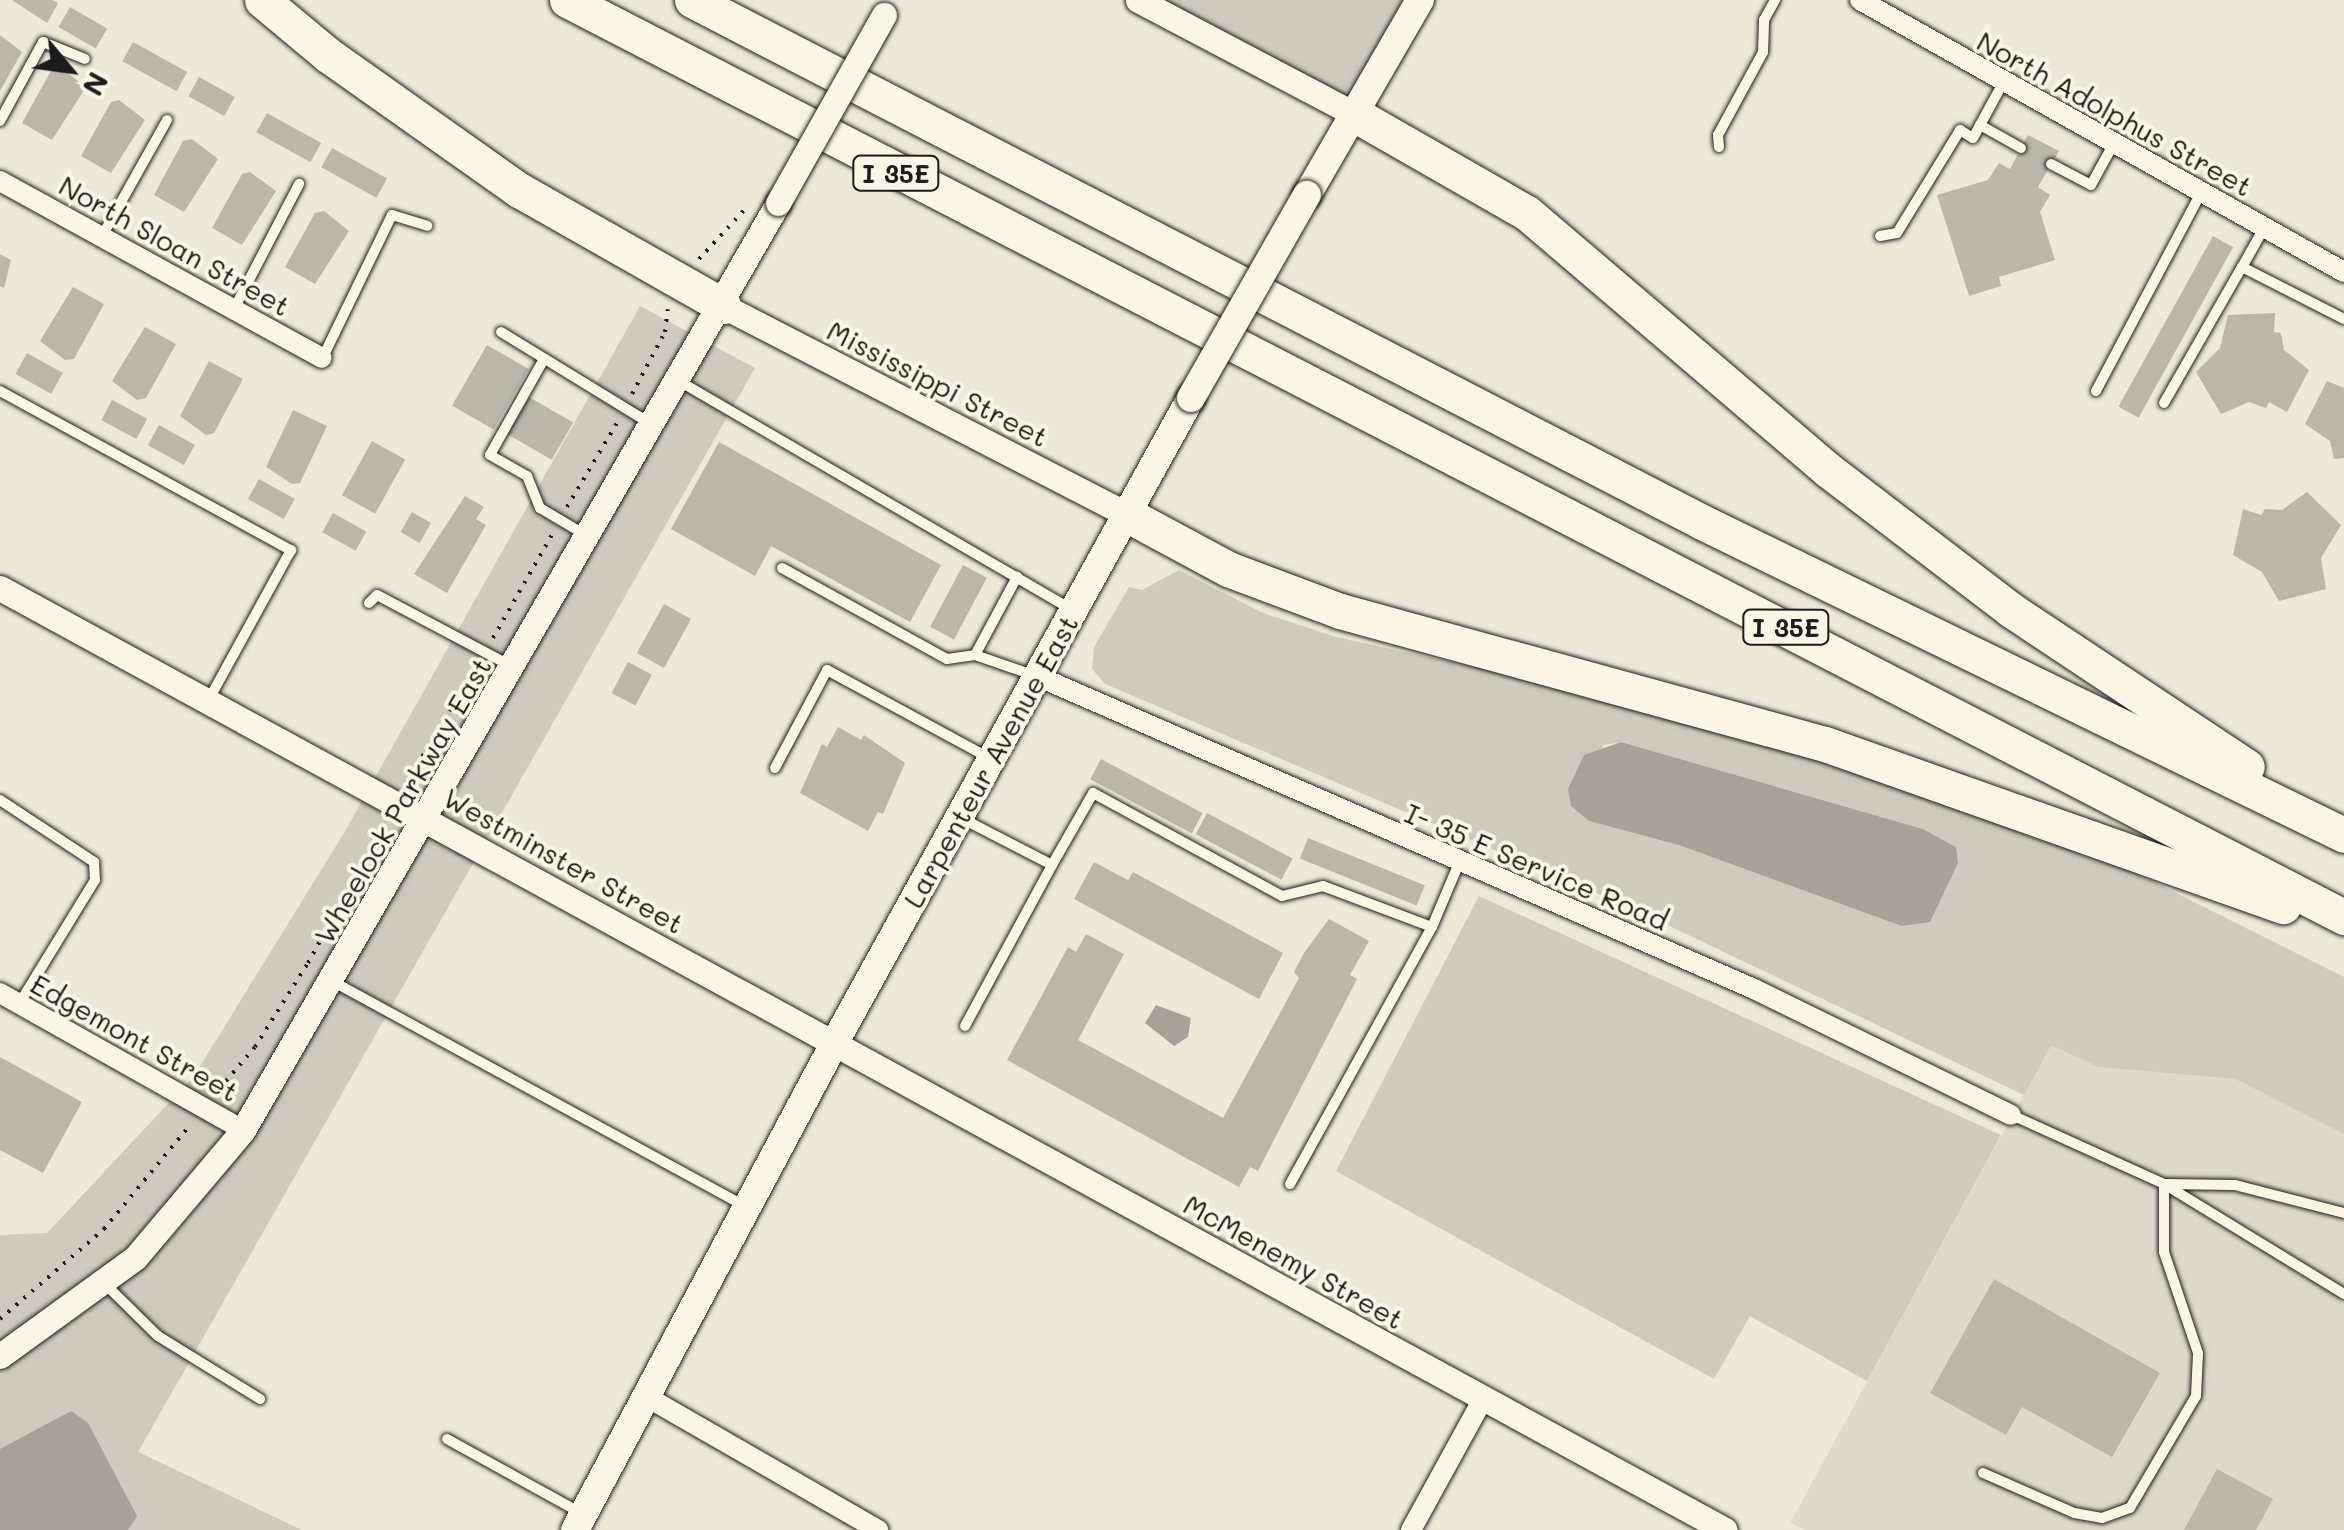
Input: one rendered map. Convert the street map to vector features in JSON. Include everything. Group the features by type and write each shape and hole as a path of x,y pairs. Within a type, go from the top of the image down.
{"highway":[{"path":"262,0 328,56 519,190 723,306"},
{"name":"I 35E","path":"567,0 2344,917"},
{"name":"I 35E","path":"692,0 1702,522 2344,833"},
{"path":"1354,114 1527,213 1828,470 2012,610 2344,833"},
{"path":"1126,514 1228,570 1340,610 1825,744 2344,928"}],"main road":[{"name":"Larpenteur Avenue East","path":"579,1522 835,1042 1126,514 1420,0"}],"street":[{"path":"1138,0 1354,114"},
{"name":"North Adolphus Street","path":"1860,0 2003,84 2344,272"},
{"name":"Wheelock Parkway East","path":"0,1356 105,1284 159,1235 243,1130 723,306 769,202 888,8"},
{"name":"North Sloan Street","path":"0,182 235,307 322,358"},
{"name":"Mississippi Street","path":"723,306 1126,514"},
{"name":"Westminster Street","path":"0,588 835,1042"},
{"name":"I- 35 E Service Road","path":"1037,676 1754,989 2011,1114"},
{"name":"Edgemont Street","path":"9,998 243,1130"},
{"name":"McMenemy Street","path":"835,1042 1726,1530"},
{"path":"646,1396 878,1530"},
{"path":"1411,1530 1483,1399"}],"lane":[{"path":"1720,147 1718,135 1763,52 1764,20 1775,0"},
{"path":"0,121 43,42 85,60"},
{"path":"1880,236 1897,233 1960,130 1973,138 2003,84"},
{"path":"102,236 167,120"},
{"path":"1980,125 2021,148"},
{"path":"2051,164 2092,185 2113,145"},
{"path":"235,307 300,184"},
{"path":"2096,391 2200,193"},
{"path":"322,358 392,215 427,226"},
{"path":"2164,403 2264,228"},
{"path":"2242,266 2344,320"},
{"path":"501,332 653,426"},
{"path":"544,359 490,455 527,476 540,508 589,537"},
{"path":"679,381 1073,610"},
{"path":"0,391 291,550 208,702"},
{"path":"782,568 947,659 975,655 1037,676"},
{"path":"975,655 1017,577"},
{"path":"370,603 377,595 514,668"},
{"path":"775,768 828,670 992,760"},
{"path":"965,1026 1093,793 1282,896 1323,886 1432,927"},
{"path":"0,800 94,862 95,880 9,998"},
{"path":"960,817 1052,865"},
{"path":"1290,1184 1432,927 1459,863"},
{"path":"332,981 747,1208"},
{"path":"2011,1114 2164,1184 2344,1294"},
{"path":"2164,1184 2235,1185 2344,1213"},
{"path":"1983,1473 2074,1513 2102,1518 2130,1508 2196,1396 2198,1353 2164,1252 2164,1184"},
{"path":"105,1284 158,1336 260,1400"},
{"path":"448,1440 579,1522"}],"path":[{"path":"700,257 769,202"},
{"path":"405,784 486,652 625,408 665,332 664,311 674,305"},
{"path":"230,1075 255,1047 308,963 384,824"},
{"path":"0,1319 104,1229 188,1127"}],"shaded area":[{"path":"1138,0 1420,0 1354,114"},
{"path":"640,306 755,368 138,1452 302,1530 0,1530 0,1235 47,1233 194,1076 344,833"},
{"path":"1179,570 1263,613 1336,637 1633,702 1779,743 2102,856 2344,977 2344,1134 2235,1079 2098,1067 2051,1045 2024,1095 1636,910 1105,684 1092,669 1094,647 1129,587 1142,590","holes":["1621,742 1923,829 1956,847 1682,846 1589,821 1603,745"]},
{"path":"1621,742 1923,829 1956,847 1958,863 1930,922 1902,926 1682,846 1589,821 1571,806 1568,789 1584,755"},
{"path":"1479,896 2001,1135 1867,1381 1750,1316 1714,1379 1336,1171"},
{"path":"1156,1005 1191,1018 1188,1037 1174,1046 1145,1023"},
{"path":"2051,1044 2098,1067 2235,1079 2344,1134 2344,1530 1804,1530 1790,1523"},
{"path":"71,1411 88,1423 137,1516 128,1530 0,1530 0,1449"}],"building":[{"path":"12,0 52,0 58,3 47,23"},
{"path":"70,7 107,28 96,48 58,27"},
{"path":"0,35 22,52 0,91"},
{"path":"133,42 187,72 177,91 122,61"},
{"path":"60,67 86,87 52,140 22,123 52,69"},
{"path":"199,77 235,97 224,116 188,96"},
{"path":"119,100 145,120 111,173 81,156 111,102"},
{"path":"267,113 321,143 311,162 256,132"},
{"path":"2028,135 2059,151 2038,187 2050,195 2040,212 2055,260 1999,277 2001,286 1969,296 1937,195 1988,180 1999,163 2010,169"},
{"path":"192,139 218,159 184,212 154,195 183,141"},
{"path":"332,148 387,179 376,198 321,167"},
{"path":"250,172 276,191 242,245 212,228 242,174"},
{"path":"324,211 349,231 315,284 285,267 315,213"},
{"path":"2213,236 2233,247 2139,418 2118,407"},
{"path":"0,254 11,260 4,288 0,286"},
{"path":"73,287 104,304 74,359 65,360 40,341"},
{"path":"2275,313 2274,332 2281,333 2284,350 2309,370 2287,412 2269,402 2266,408 2249,402 2221,414 2196,372 2220,348 2228,315"},
{"path":"145,327 176,344 146,398 137,400 112,381"},
{"path":"487,345 529,369 494,430 452,406"},
{"path":"27,353 63,373 51,394 15,374"},
{"path":"209,361 243,379 214,433 206,435 180,416"},
{"path":"2327,381 2344,388 2344,458 2334,459 2330,441 2305,424"},
{"path":"529,397 573,422 552,460 508,434"},
{"path":"112,400 147,419 137,439 101,420"},
{"path":"293,410 327,426 300,483 292,484 266,467"},
{"path":"159,425 195,445 184,465 148,445"},
{"path":"372,441 405,459 375,514 342,495"},
{"path":"719,442 941,565 910,622 771,546 755,576 671,529"},
{"path":"259,479 295,499 284,519 248,499"},
{"path":"2307,492 2341,525 2321,558 2326,589 2279,601 2262,572 2233,555 2243,509 2261,515 2265,509 2282,510"},
{"path":"465,496 484,507 476,519 486,525 447,593 414,574"},
{"path":"412,512 431,523 420,543 401,532"},
{"path":"333,513 366,531 356,551 322,532"},
{"path":"963,565 987,578 954,639 930,627"},
{"path":"664,604 691,619 664,668 637,653"},
{"path":"628,662 652,675 635,706 612,693"},
{"path":"838,727 861,740 864,735 905,763 883,814 878,812 868,831 800,793 822,744 827,747"},
{"path":"1101,759 1203,813 1192,833 1090,779"},
{"path":"1207,813 1293,859 1281,880 1196,834"},
{"path":"1308,838 1425,885 1417,906 1300,858"},
{"path":"1094,862 1128,880 1133,872 1283,953 1259,999 1074,899"},
{"path":"1329,919 1369,941 1350,975 1357,979 1258,1171 1250,1167 1239,1187 1007,1060 1068,947 1076,952 1086,934 1124,954 1078,1040 1223,1118 1299,978 1294,972 1304,953"},
{"path":"0,1057 82,1102 43,1173 0,1150"},
{"path":"1994,1279 2160,1373 2112,1457 2022,1407 2006,1435 1930,1393"},
{"path":"2217,1469 2273,1499 2256,1530 2184,1530"}]}
